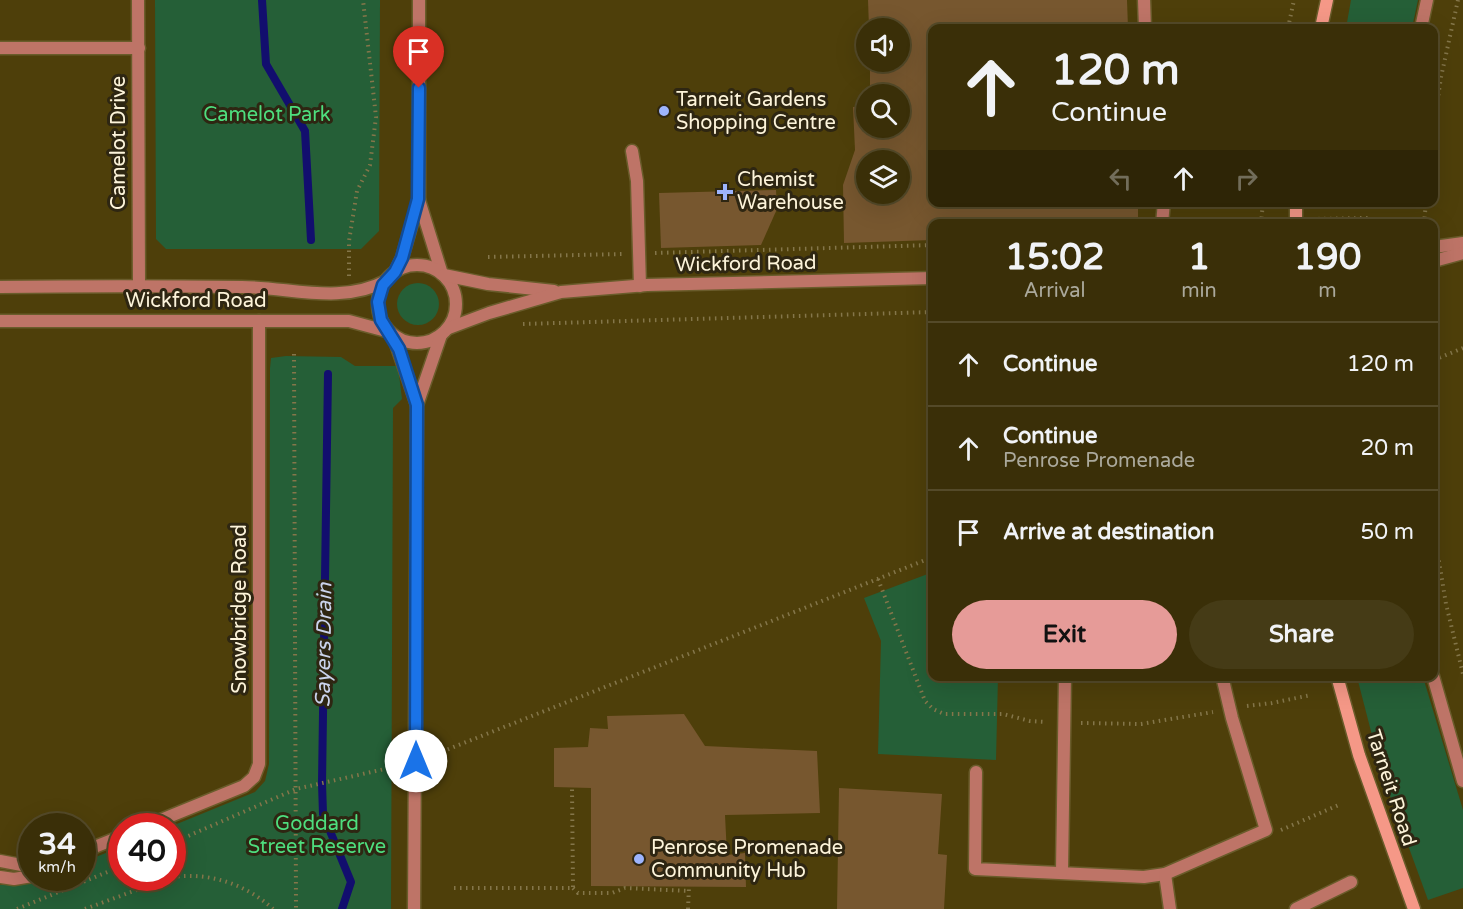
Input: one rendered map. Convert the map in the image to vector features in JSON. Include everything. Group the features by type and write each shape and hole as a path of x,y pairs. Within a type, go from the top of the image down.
{"main road":[{"path":"1322,24 1327,0"},
{"name":"Tarneit Road","path":"1338,681 1362,766 1414,909"}],"street":[{"name":"Camelot Drive","path":"138,0 139,286"},
{"path":"414,909 417,405 391,333 378,310 380,294 402,258 418,199 419,0"},
{"path":"1144,0 1145,24"},
{"path":"1422,24 1427,0"},
{"path":"0,48 139,48"},
{"path":"632,151 637,181 640,286"},
{"path":"417,405 445,332 455,315 456,300 452,286 443,274 418,199"},
{"path":"1438,246 1463,243"},
{"path":"1438,260 1463,252"},
{"path":"390,277 406,267 422,266 443,274"},
{"name":"Wickford Road","path":"443,274 488,285 561,292 640,286 928,278"},
{"name":"Wickford Road","path":"0,287 245,287 332,294 349,293 390,277"},
{"name":"Wickford Road","path":"445,332 489,313 561,292"},
{"name":"Wickford Road","path":"0,321 350,321 391,333"},
{"name":"Snowbridge Road","path":"178,813 244,786 254,777 259,764 259,321"},
{"path":"391,333 405,341 418,344 445,332"},
{"path":"1062,871 1065,681"},
{"path":"976,772 975,869 1062,871 1144,877 1165,874 1266,830 1223,681"},
{"path":"1434,681 1463,781"},
{"path":"0,861 18,864"},
{"path":"1165,874 1170,909"},
{"path":"0,877 18,878"},
{"path":"1296,909 1351,882"}],"path":[{"path":"349,293 352,224 357,191 370,165 376,117 363,0"},
{"path":"1289,24 1294,0"},
{"path":"1438,98 1458,0"},
{"path":"488,257 928,245"},
{"path":"521,324 928,312"},
{"path":"1438,358 1463,348"},
{"path":"294,354 296,909"},
{"path":"1438,555 1446,604 1463,674"},
{"path":"186,837 296,789 416,761 928,559"},
{"path":"572,788 573,888 578,893 612,893 625,888 689,889 688,909"},
{"path":"1266,830 1283,830 1341,804"},
{"path":"17,909 108,872"},
{"path":"186,876 197,876 236,885 262,899 273,909"},
{"path":"454,888 573,888"},
{"path":"85,909 133,891"}],"green space":[{"name":"Camelot Park","path":"155,0 380,0 379,231 361,249 166,249 156,239"},
{"path":"1351,0 1418,0 1413,24 1347,24"},
{"path":"418,283 433,289 439,304 433,319 418,325 403,319 397,304 403,289"},
{"name":"Goddard Street Reserve","path":"341,357 355,366 398,366 402,399 393,408 391,909 0,909 0,885 18,885 18,891 96,891 96,857 108,852 108,891 186,891 186,820 255,792 265,781 269,764 271,358"},
{"path":"928,574 928,681 998,681 996,760 878,754 881,641 864,598"},
{"path":"1358,681 1424,681 1463,810 1463,888 1428,900 1382,774"}],"building":[{"path":"868,0 1127,0 1128,24 928,24 928,207 1138,207 1138,219 928,219 928,240 844,243 843,185 855,150 853,107 856,107 856,138 910,138 910,84 870,84 870,72 910,72 910,18 869,18"},
{"path":"776,190 777,209 761,245 661,248 659,193"},
{"path":"684,714 705,746 817,751 820,813 725,815 727,855 745,853 746,887 591,886 591,788 554,787 554,748 588,747 590,728 608,729 607,716"},
{"path":"839,788 942,794 938,854 947,855 944,909 837,909"}],"waterway":[{"name":"Sayers Drain","path":"262,0 266,64 305,131 311,240"},
{"name":"Sayers Drain","path":"328,374 322,783 323,814 351,882 342,909"}],"place":[{"name":"Tarneit Gardens Shopping Centre","path":"664,111"},
{"name":"Chemist Warehouse","path":"725,192"},
{"name":"Penrose Promenade Community Hub","path":"639,859"}],"route":[{"path":"416,761 417,405 399,349 392,334 381,320 378,302 383,285 395,272 402,258 418,199 419,88"}]}
